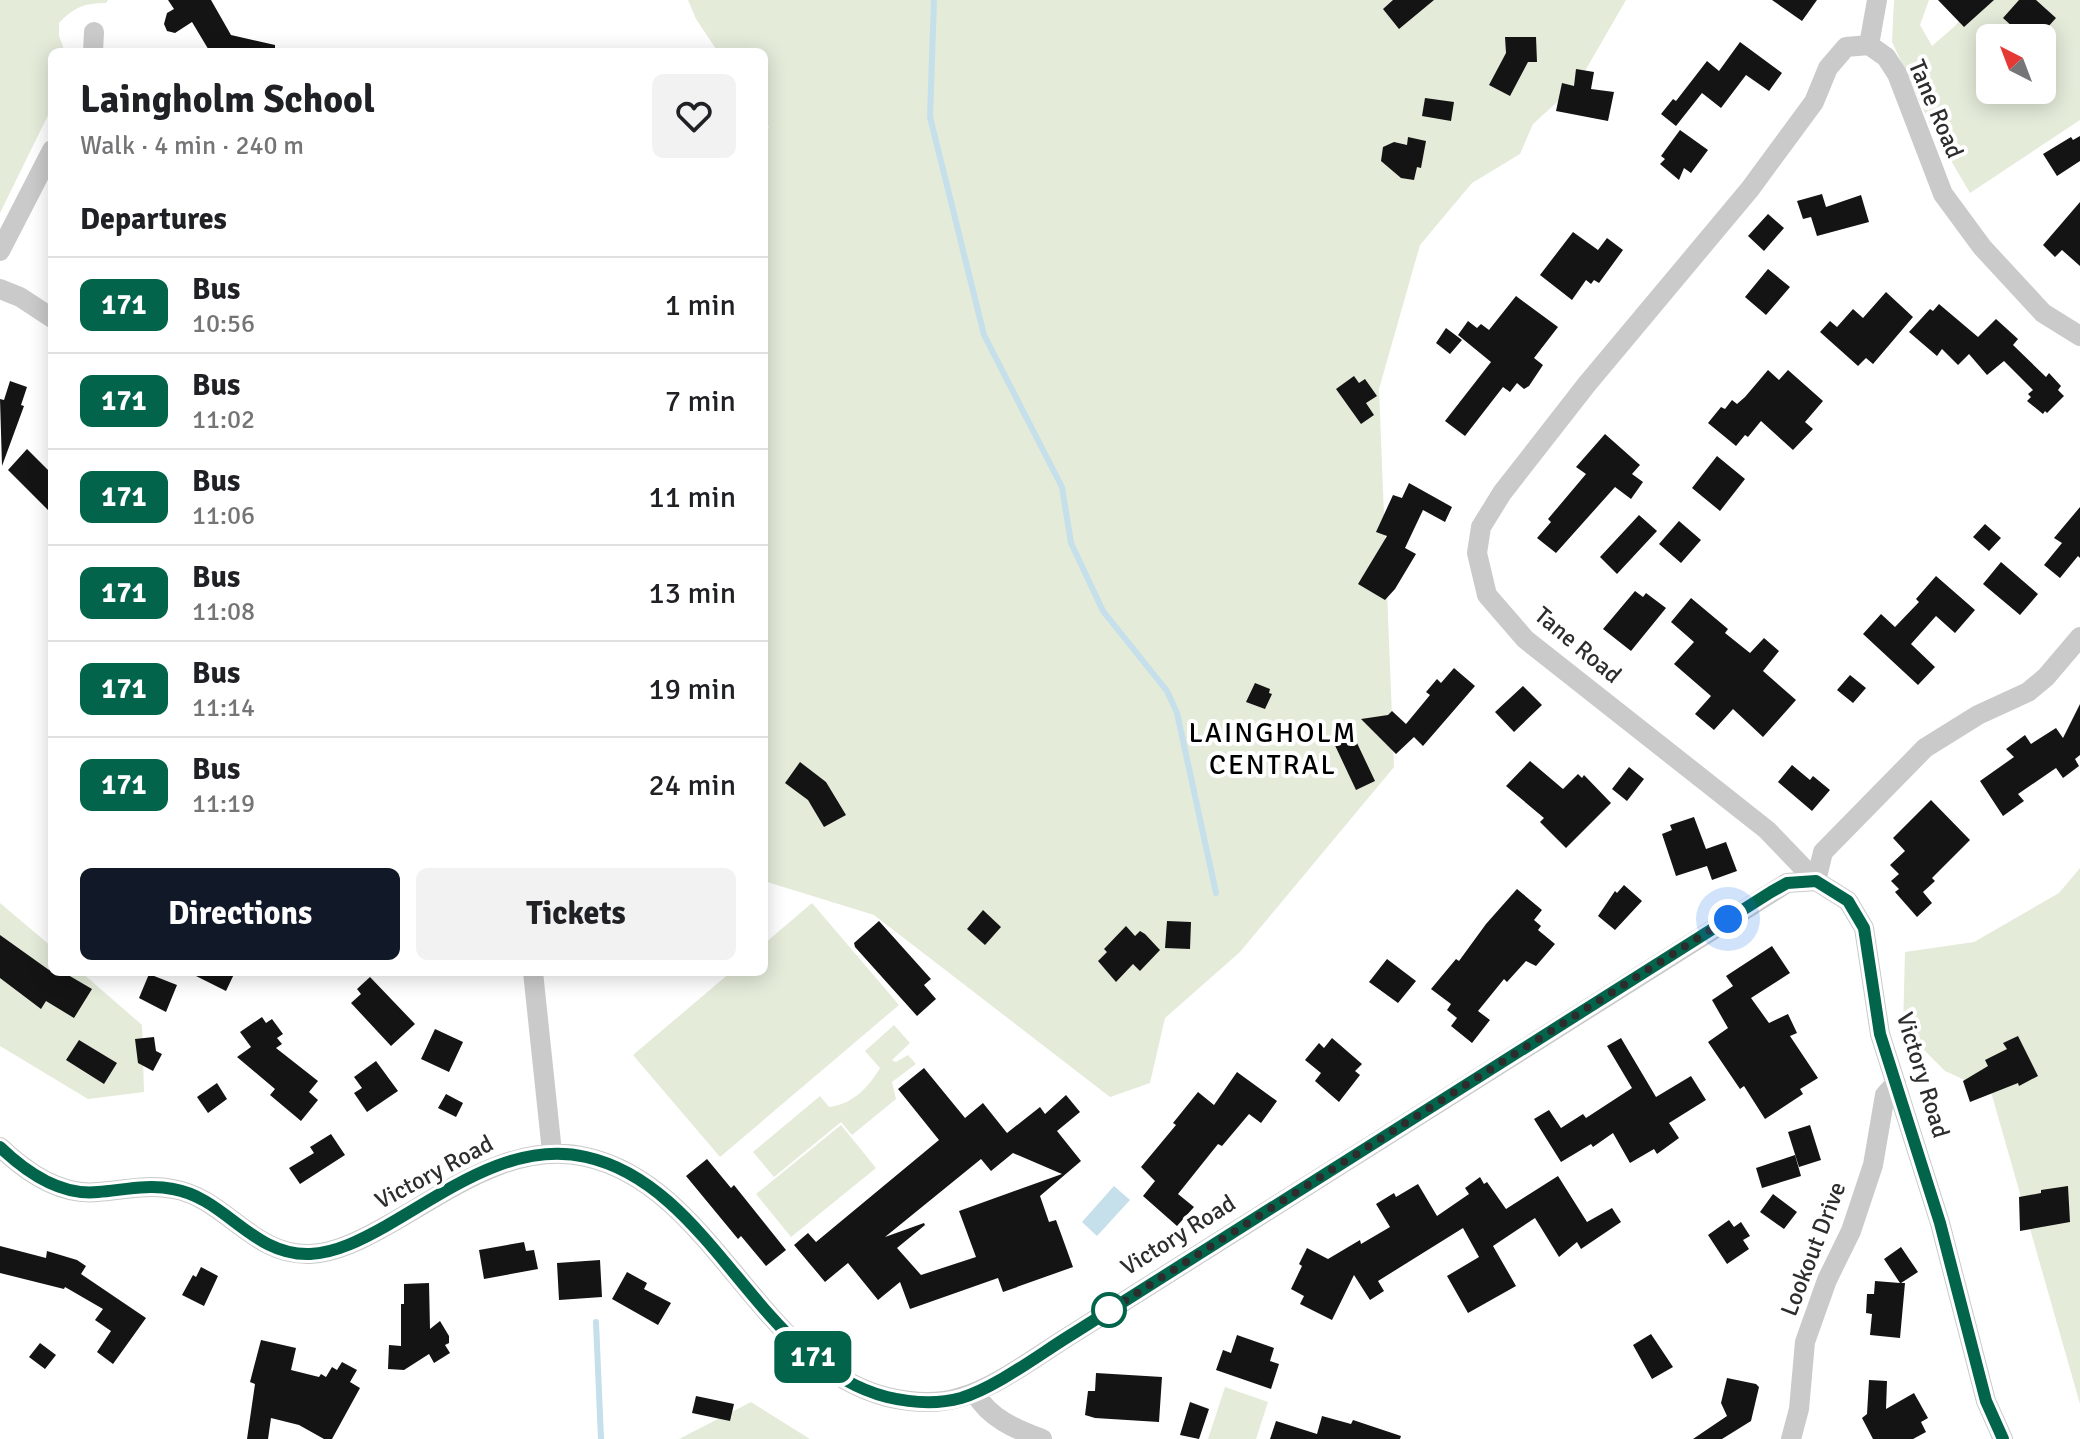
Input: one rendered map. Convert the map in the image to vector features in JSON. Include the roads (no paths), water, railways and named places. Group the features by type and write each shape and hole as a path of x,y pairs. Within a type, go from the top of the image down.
{"street":[{"path":"1869,45 1877,0"},
{"name":"Tane Road","path":"1816,881 1767,830 1525,639 1487,595 1477,553 1481,527 1502,493 1587,384 1750,189 1814,102 1828,68 1846,47 1869,45 1886,57 1897,74 1943,194 1982,247 2043,313 2080,336"},
{"path":"0,251 48,158"},
{"path":"0,289 20,297 48,315"},
{"path":"1816,881 1823,852 1925,748 1978,715 2028,692 2046,677 2080,637"},
{"name":"Victory Road","path":"0,1147 37,1176 68,1190 95,1193 159,1187 186,1192 215,1205 265,1244 281,1251 313,1254 353,1243 506,1162 552,1152 578,1155 626,1171 654,1190 688,1222 782,1329 827,1368 873,1393 920,1403 939,1402 975,1393 1787,883 1816,881 1848,901 1864,928 1880,1034 1940,1223 1982,1388 2003,1439"},
{"path":"533,976 552,1152"},
{"name":"Lookout Drive","path":"1791,1439 1799,1409 1805,1342 1827,1280 1851,1231 1873,1165 1885,1095 1896,1083"},
{"path":"975,1393 984,1408 998,1419 1042,1439"}],"water":[{"path":"1114,1186 1130,1200 1097,1236 1082,1222"}],"waterway":[{"path":"934,0 930,117 984,335 1062,487 1071,543 1103,611 1167,691 1177,713 1216,893"},
{"path":"596,1322 601,1439"}],"district":[{"name":"LAINGHOLM CENTRAL","path":"1273,748"}]}
